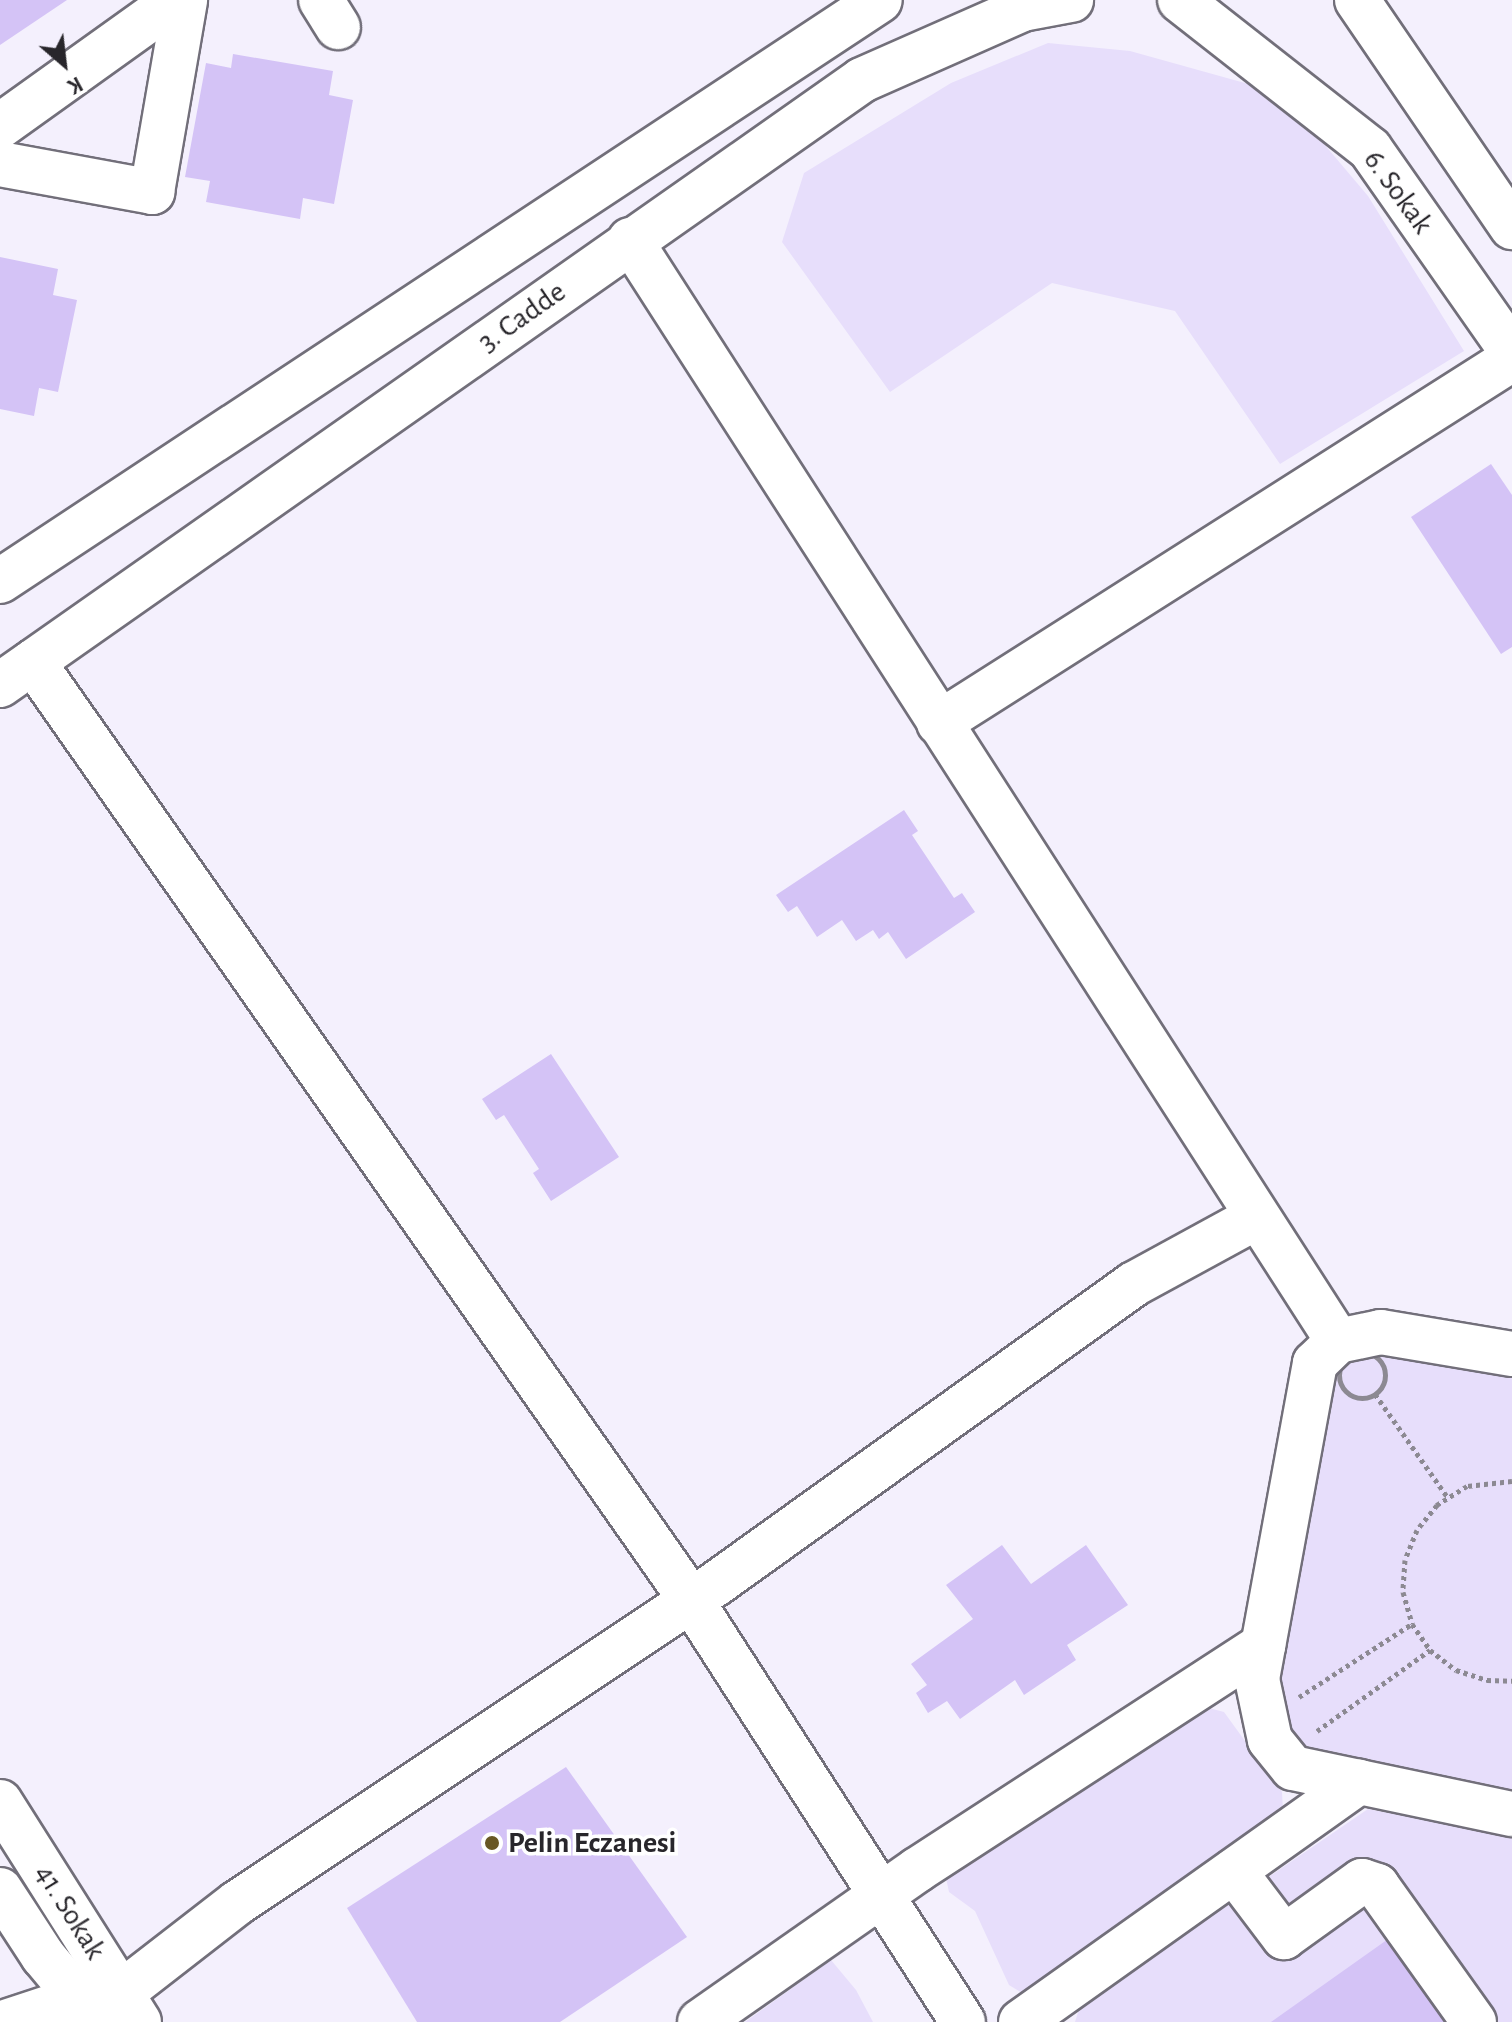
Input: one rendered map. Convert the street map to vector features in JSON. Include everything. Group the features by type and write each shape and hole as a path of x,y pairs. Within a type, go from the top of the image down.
{"street":[{"path":"0,126 176,0"},
{"path":"0,164 152,192 185,0"},
{"path":"1,579 880,0"},
{"name":"3. Cadde","path":"16,673 862,80 1023,9 1071,0"},
{"name":"6. Sokak","path":"1180,0 1370,149 1512,352"},
{"path":"1357,0 1512,227"},
{"path":"630,240 1255,1218 1338,1341"},
{"path":"939,723 1512,359"},
{"path":"16,673 691,1600 963,2022"},
{"path":"6,2022 109,2009 237,1903 691,1600 1134,1284 1255,1218"},
{"path":"1512,1354 1381,1332 1338,1341 1315,1363 1257,1679 1273,1738 1293,1768 1512,1814"},
{"path":"700,2022 881,1895 1263,1645"},
{"path":"1021,2022 1359,1782"},
{"name":"41. Sokak","path":"0,1802 109,2009"},
{"path":"1234,1871 1284,1937 1362,1881 1377,1886 1474,2022"},
{"name":"41. Sokak","path":"0,1890 109,2009"}],"path":[{"path":"1375,1394 1448,1498"},
{"path":"1512,1481 1467,1486 1448,1498 1417,1530 1405,1560 1403,1592 1412,1624 1430,1650 1456,1670 1487,1680 1512,1681"},
{"path":"1273,1738 1412,1624"},
{"path":"1273,1738 1430,1650"}],"shaded area":[{"path":"1048,43 1130,51 1252,85 1313,131 1368,196 1464,351 1280,464 1175,311 1052,283 890,392 782,242 804,173 951,83"},
{"path":"1370,1346 1512,1375 1512,1790 1302,1747 1277,1726 1273,1694 1334,1361"},
{"path":"1205,1707 1224,1712 1282,1792 1283,1811 1024,1994 1009,1985 975,1911 949,1892 946,1878"},
{"path":"1368,1809 1512,1836 1512,2022 1075,2022 1080,2006"},
{"path":"831,1960 856,1990 873,2022 745,2022"}],"building":[{"path":"0,0 67,0 0,45"},
{"path":"233,54 333,71 329,95 353,100 334,204 303,198 300,219 206,202 210,181 185,177 206,63 231,68"},
{"path":"0,257 58,269 53,295 77,300 58,392 39,388 34,416 0,409"},
{"path":"1491,464 1512,495 1512,647 1501,654 1411,517"},
{"path":"904,810 918,831 912,835 954,898 962,893 975,912 906,959 888,932 879,939 873,930 856,941 842,920 817,937 797,906 788,912 776,895"},
{"path":"551,1054 619,1157 551,1201 533,1173 539,1169 504,1115 496,1120 482,1099"},
{"path":"1002,1545 1031,1584 1086,1545 1128,1605 1067,1645 1076,1660 1024,1695 1015,1680 960,1719 947,1701 928,1713 916,1693 927,1685 911,1664 973,1619 946,1585"},
{"path":"566,1767 687,1937 560,2022 417,2022 347,1908"},
{"path":"1391,1937 1451,2022 1271,2022"}],"place":[{"name":"Pelin Eczanesi","path":"492,1843"}]}
